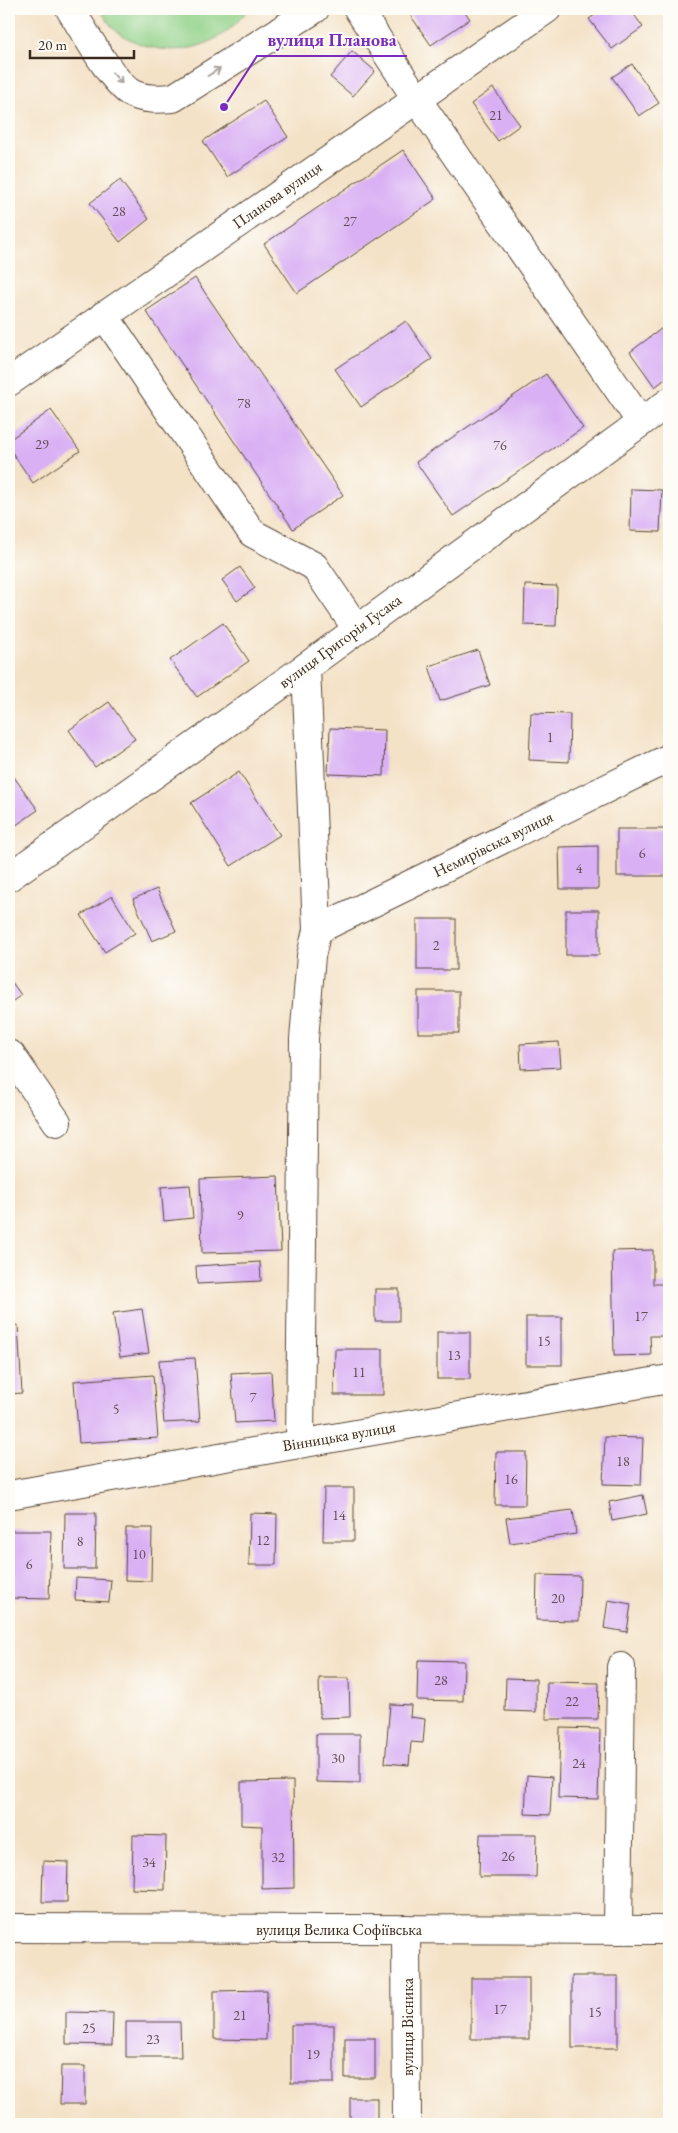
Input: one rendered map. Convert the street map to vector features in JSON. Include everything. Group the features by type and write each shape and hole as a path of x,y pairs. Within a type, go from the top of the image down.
{"street":[{"path":"70,9 114,74 131,93 153,100 172,98 315,9"},
{"path":"358,9 416,98 641,422"},
{"name":"Планова вулиця","path":"9,382 547,9"},
{"path":"104,315 252,533 314,566 357,629"},
{"name":"вулиця Григорія Гусака","path":"9,877 306,667 669,402"},
{"path":"300,1442 304,1040 311,956 317,930 306,667"},
{"name":"Немирівська вулиця","path":"317,930 669,758"},
{"path":"9,1057 11,1055 57,1122"},
{"name":"Вінницька вулиця","path":"9,1495 300,1442 669,1379"},
{"path":"618,1930 621,1667"},
{"name":"вулиця Велика Софіївська","path":"9,1928 669,1930"},
{"name":"вулиця Вісника","path":"406,1929 407,2124"}],"green space":[{"path":"99,9 248,9 235,24 205,44 171,50 153,48 119,33"}],"building":[{"path":"406,9 463,9 470,19 431,45"},
{"path":"603,9 630,9 643,27 612,49 589,19"},
{"path":"352,51 375,71 353,96 330,77"},
{"path":"632,64 659,103 639,116 612,77"},
{"path":"493,88 520,125 498,141 471,104"},
{"path":"264,101 288,137 227,177 203,141"},
{"path":"403,150 436,199 297,293 264,244"},
{"path":"120,180 149,219 120,242 90,203"},
{"path":"195,278 343,495 293,529 146,311"},
{"path":"406,321 432,359 361,407 335,369"},
{"path":"669,323 669,376 655,387 630,352"},
{"path":"546,374 583,428 453,516 416,462"},
{"path":"51,410 80,451 33,483 9,448 9,440"},
{"path":"631,489 662,490 660,532 630,531"},
{"path":"240,567 255,588 237,601 222,580"},
{"path":"525,585 557,586 556,626 524,625"},
{"path":"223,623 249,661 197,697 170,660"},
{"path":"478,650 490,685 440,701 429,666"},
{"path":"109,702 135,739 95,767 69,730"},
{"path":"531,713 570,714 569,762 529,760"},
{"path":"330,728 385,730 384,776 328,774"},
{"path":"239,772 280,835 231,866 191,803"},
{"path":"11,773 38,810 9,830 9,775"},
{"path":"617,829 667,829 667,876 617,876"},
{"path":"598,846 598,889 560,889 559,847"},
{"path":"157,889 176,931 152,941 133,899"},
{"path":"112,896 135,933 105,952 81,915"},
{"path":"566,910 599,910 599,955 566,955"},
{"path":"417,919 456,919 456,970 417,970"},
{"path":"9,978 21,995 9,1004"},
{"path":"418,991 459,991 459,1033 418,1033"},
{"path":"559,1042 561,1067 521,1069 520,1044"},
{"path":"278,1176 281,1251 202,1253 200,1179"},
{"path":"190,1185 193,1218 164,1221 161,1187"},
{"path":"653,1250 653,1284 668,1284 669,1336 650,1336 651,1355 614,1356 612,1251"},
{"path":"260,1262 261,1281 197,1284 196,1266"},
{"path":"375,1289 399,1289 399,1321 375,1321"},
{"path":"142,1309 149,1353 120,1357 113,1313"},
{"path":"526,1317 562,1317 562,1365 526,1365"},
{"path":"18,1325 22,1393 9,1394 9,1326"},
{"path":"437,1332 470,1332 470,1379 437,1379"},
{"path":"335,1349 383,1349 383,1395 334,1395"},
{"path":"195,1358 200,1421 164,1423 159,1360"},
{"path":"271,1371 274,1421 235,1423 231,1373"},
{"path":"153,1375 158,1438 79,1443 74,1381"},
{"path":"605,1437 643,1438 641,1485 603,1484"},
{"path":"496,1452 526,1452 525,1505 495,1505"},
{"path":"324,1488 354,1488 354,1541 323,1541"},
{"path":"643,1495 647,1514 612,1521 609,1502"},
{"path":"573,1510 576,1534 510,1543 506,1518"},
{"path":"65,1513 96,1513 95,1569 64,1569"},
{"path":"250,1513 277,1514 276,1565 249,1565"},
{"path":"126,1528 152,1528 151,1581 125,1580"},
{"path":"9,1531 51,1531 49,1599 9,1598"},
{"path":"537,1575 580,1576 579,1621 536,1620"},
{"path":"76,1578 111,1580 109,1602 75,1600"},
{"path":"608,1600 631,1604 627,1632 604,1628"},
{"path":"418,1660 464,1661 463,1701 417,1700"},
{"path":"319,1678 349,1678 350,1717 320,1718"},
{"path":"506,1678 536,1679 536,1712 505,1711"},
{"path":"547,1682 599,1683 598,1719 546,1719"},
{"path":"390,1704 411,1705 410,1717 425,1719 423,1743 411,1742 409,1765 385,1763"},
{"path":"560,1728 600,1729 598,1799 558,1798"},
{"path":"316,1734 360,1734 360,1783 316,1782"},
{"path":"527,1775 552,1777 550,1815 525,1814"},
{"path":"293,1781 294,1888 262,1889 262,1826 241,1825 241,1782"},
{"path":"480,1834 537,1834 536,1877 479,1877"},
{"path":"133,1835 166,1836 165,1890 132,1889"},
{"path":"43,1861 68,1862 67,1902 42,1902"},
{"path":"572,1976 618,1976 618,2048 572,2048"},
{"path":"471,1978 529,1978 529,2039 471,2039"},
{"path":"267,1990 266,2040 214,2039 214,1991"},
{"path":"66,2012 113,2013 112,2045 66,2044"},
{"path":"126,2022 180,2022 181,2057 126,2057"},
{"path":"291,2025 334,2025 334,2083 291,2083"},
{"path":"345,2038 375,2038 375,2078 345,2078"},
{"path":"61,2066 85,2066 85,2104 60,2104"},
{"path":"350,2098 377,2098 377,2124 350,2124"}],"place":[{"name":"вулиця Планова","path":"224,107"}]}
